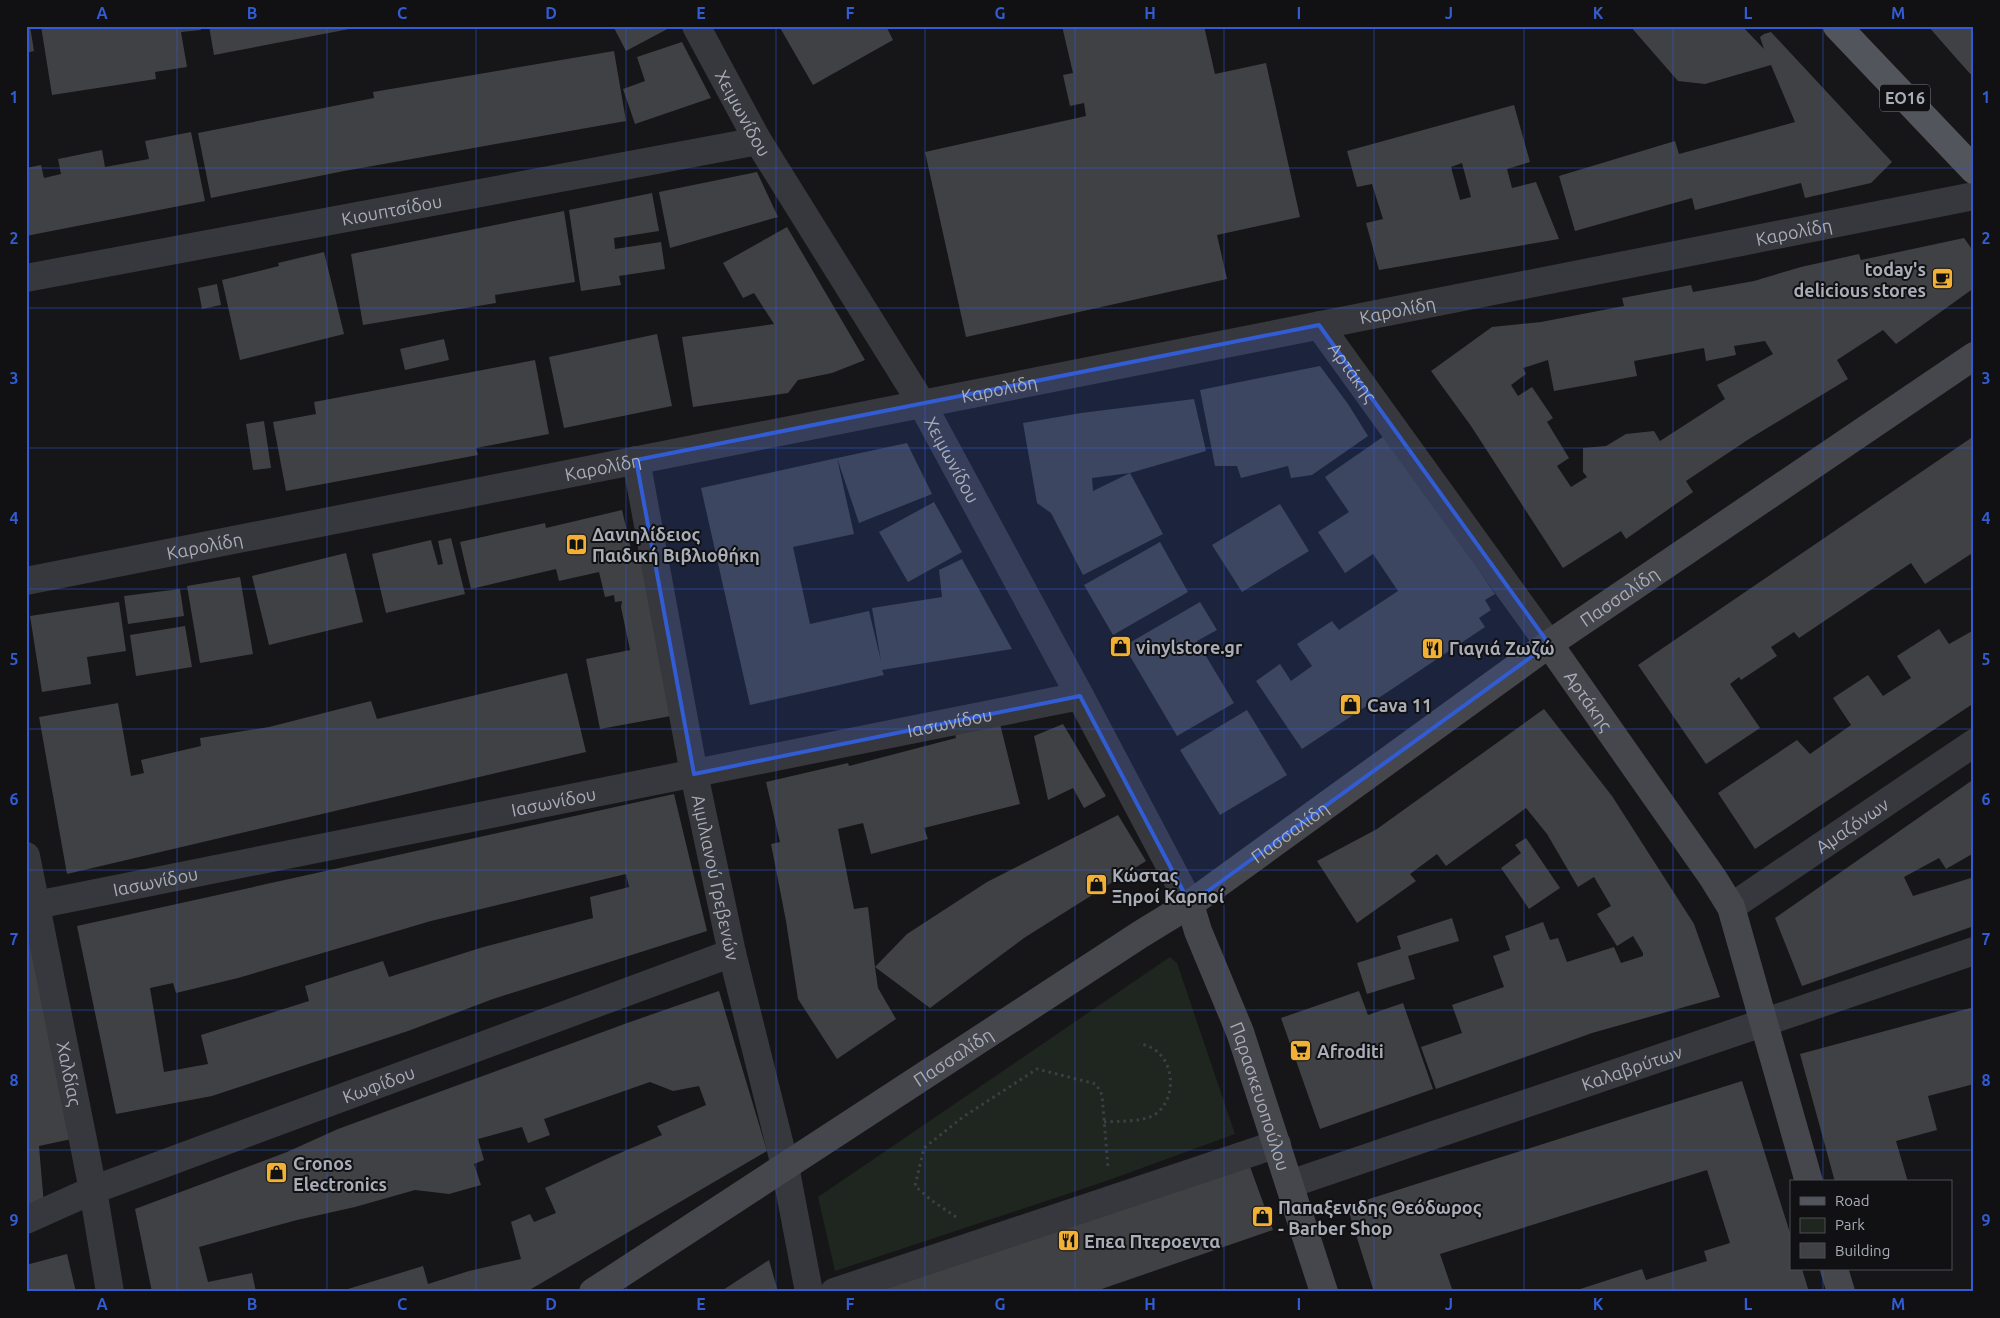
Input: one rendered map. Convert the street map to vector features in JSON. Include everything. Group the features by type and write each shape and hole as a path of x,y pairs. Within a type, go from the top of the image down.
{"main road":[{"name":"ΕΟ16","path":"1837,26 1974,170"},
{"name":"Πασσαλίδη","path":"593,1292 1140,934 1190,904 1549,644 1974,356"},
{"name":"Αρτάκης","path":"1549,644 1713,878 1731,907 1808,1180"},
{"name":"Παρασκευοπούλου","path":"1190,904 1198,931 1240,1032 1324,1292"},
{"path":"1834,1270 1841,1292"}],"street":[{"name":"Χειμωνίδου","path":"696,26 758,141 922,404 1190,904"},
{"name":"Κιουπτσίδου","path":"26,278 758,141"},
{"name":"Καρολίδη","path":"26,581 1974,196"},
{"name":"Αρτάκης","path":"1320,325 1549,644"},
{"name":"Αιμιλιανού Γρεβενών","path":"636,460 694,774 732,953 784,1166 809,1292"},
{"name":"Ιασωνίδου","path":"31,906 1080,696"},
{"name":"Αμαζόνων","path":"1731,907 1974,743"},
{"name":"Χαλδίας","path":"26,856 31,906 93,1190 110,1292"},
{"name":"Καλαβρύτων","path":"1290,1184 1974,951"},
{"name":"Κωφίδου","path":"26,1220 93,1190 732,953"},
{"path":"834,1292 1276,1144"}],"path":[{"path":"1104,1122 1142,1119 1153,1116 1170,1097 1170,1072 1165,1061 1151,1047 1139,1044"},
{"path":"972,1246 960,1219 931,1200 915,1186 924,1148 962,1117 1037,1068 1096,1084 1102,1095 1108,1172"}],"highlighted area":[{"path":"1319,325 1549,644 1190,904 1080,696 694,774 636,460"}],"green space":[{"path":"1170,957 1177,963 1235,1134 1109,1180 835,1271 818,1197"}],"building":[{"path":"26,26 30,26 34,51 26,53"},
{"path":"41,26 200,26 201,30 181,32 187,67 155,72 156,79 52,95"},
{"path":"209,26 360,26 360,27 214,55"},
{"path":"613,26 673,26 626,51"},
{"path":"779,26 886,26 893,40 813,85"},
{"path":"1062,26 1204,26 1215,74 1266,63 1300,217 1217,235 1227,279 966,337 925,152 1086,116 1084,103 1070,106 1063,75 1073,73"},
{"path":"1630,26 1742,26 1764,49 1760,37 1771,32 1892,162 1871,183 1805,198 1801,183 1695,210 1692,198 1575,231 1559,176 1675,141 1679,154 1795,122 1771,65 1705,84 1678,81"},
{"path":"1928,26 1974,26 1974,78 1956,58"},
{"path":"682,42 711,98 635,124 623,89 645,81 637,57"},
{"path":"614,51 626,121 344,171 211,198 198,133 374,98 373,92"},
{"path":"1514,105 1530,162 1507,169 1512,188 1536,182 1559,239 1379,270 1366,223 1383,219 1372,184 1357,187 1347,151","holes":["1462,163 1471,197 1460,200 1451,167"]},
{"path":"191,132 205,201 26,236 26,168 41,165 44,178 61,174 58,159 102,150 105,167 149,159 145,141"},
{"path":"757,172 778,217 670,248 659,192"},
{"path":"652,193 659,231 614,238 615,249 661,242 665,269 619,276 621,285 581,291 569,210"},
{"path":"564,211 575,282 495,295 496,303 363,325 351,254"},
{"path":"787,227 865,360 832,373 798,380 788,393 693,407 682,337 774,324 754,293 743,298 723,263"},
{"path":"1964,238 1974,252 1974,288 1896,344 1883,330 1837,360 1848,379 1749,439 1686,481 1693,492 1626,539 1621,531 1563,568 1471,426 1431,371 1492,327 1541,322 1624,306 1622,298 1691,285 1693,292 1754,281 1801,267 1859,254 1861,260","holes":["1765,341 1773,354 1717,385 1725,399 1660,441 1654,431 1626,434 1606,446 1583,448 1583,472 1587,477 1571,487 1557,466 1569,458 1547,422 1553,418 1532,387 1518,396 1511,385 1526,374 1523,368 1548,360 1554,391 1637,376 1634,361 1704,348 1706,361 1736,355 1734,346"]},
{"path":"324,252 344,334 240,360 222,280 279,266 278,263"},
{"path":"217,284 221,305 202,309 198,288"},
{"path":"657,334 672,406 564,428 549,357"},
{"path":"444,339 449,360 405,370 400,349"},
{"path":"535,360 549,434 476,448 478,455 286,491 273,422 316,414 314,402"},
{"path":"1320,366 1348,404 1368,436 1312,475 1291,478 1288,466 1241,478 1237,466 1215,466 1200,390"},
{"path":"1194,399 1206,451 1130,473 1163,534 1083,575 1051,513 1037,503 1023,423 1081,413","holes":["1130,473 1093,491 1092,478"]},
{"path":"264,421 271,468 253,470 246,424"},
{"path":"1387,434 1495,594 1485,600 1491,610 1479,618 1485,627 1302,749 1256,681 1280,664 1291,681 1312,666 1297,644 1332,621 1339,630 1398,591 1373,554 1345,573 1318,532 1349,512 1325,477"},
{"path":"1974,436 1974,552 1925,584 1911,563 1799,638 1794,632 1771,647 1777,656 1741,680 1739,677 1730,684 1760,728 1706,764 1638,665"},
{"path":"907,443 932,494 859,523 837,458"},
{"path":"837,458 854,534 793,547 810,624 869,611 881,661 872,608 942,597 939,570 962,559 1012,649 882,670 884,675 750,705 701,488"},
{"path":"934,502 962,552 908,582 879,532"},
{"path":"1280,504 1309,551 1242,592 1212,545"},
{"path":"622,510 632,553 643,550 671,716 600,729 586,659 630,650 621,607 622,601 615,602 614,595 605,597 599,572 559,581 556,569 471,589 460,542 545,523 546,528"},
{"path":"451,538 465,594 386,613 372,554 431,540 438,565 443,564 438,541"},
{"path":"1160,542 1188,592 1113,635 1084,585"},
{"path":"346,553 363,622 269,645 252,576"},
{"path":"240,577 253,654 200,663 187,586"},
{"path":"180,589 184,616 128,624 124,596"},
{"path":"119,602 126,651 87,657 91,684 42,692 30,616"},
{"path":"1200,602 1217,630 1197,641 1234,703 1177,736 1124,646"},
{"path":"185,626 192,667 136,676 130,635"},
{"path":"1939,629 1949,644 1974,630 1974,703 1755,849 1718,793 1797,740 1810,754 1851,725 1833,698 1868,675 1883,696 1911,678 1897,656"},
{"path":"567,673 586,752 67,874 39,717 118,703 131,776 144,773 141,760 201,746 200,738 269,727 371,701 377,719"},
{"path":"1544,709 1612,796 1694,924 1720,997 1592,1033 1436,1089 1421,1047 1462,1033 1452,1005 1504,987 1493,956 1510,950 1505,936 1543,922 1550,940 1558,938 1567,962 1614,947 1621,963 1643,956 1643,953 1633,936 1617,946 1597,914 1611,906 1594,877 1578,887 1547,834 1526,808 1446,866 1437,854 1410,874 1416,881 1357,923 1317,861 1377,829"},
{"path":"1247,710 1287,775 1220,815 1180,750"},
{"path":"998,716 1020,804 924,828 928,839 871,854 863,823 838,829 854,909 868,907 878,988 896,1019 837,1059 798,999 786,921 771,844 780,842 766,782 848,763 849,766 956,738 954,727"},
{"path":"1063,724 1106,796 1084,808 1073,788 1048,800 1034,736"},
{"path":"1974,779 1974,853 1946,869 1939,858 1904,877 1913,896 1974,877 1974,926 1802,986 1775,918"},
{"path":"674,794 707,931 493,999 408,1031 212,1096 116,1114 77,926","holes":["626,874 629,887 590,897 593,918 480,948 389,977 383,961 305,986 309,1001 201,1035 208,1064 164,1072 150,988 173,983 176,993 238,978 431,921"]},
{"path":"1118,815 1146,861 1024,938 930,1008 875,967 907,934 987,882"},
{"path":"1526,838 1560,888 1529,909 1501,868 1521,853 1515,845"},
{"path":"1452,918 1459,941 1408,956 1415,979 1367,994 1357,963 1401,949 1397,936"},
{"path":"36,930 81,1137 39,1146 44,1205 26,1210 26,932"},
{"path":"719,991 767,1151 526,1292 349,1292 348,1289 423,1266 428,1284 469,1271 521,1259 511,1222 530,1214 534,1222 556,1213 545,1188 662,1135 657,1126 706,1105 699,1086 673,1091 650,1082 544,1119 550,1135 528,1143 522,1127 478,1139 484,1160 474,1164 481,1185 449,1194 415,1190 199,1247 208,1282 252,1273 256,1292 152,1292 135,1209 287,1152 338,1129"},
{"path":"1359,991 1368,1015 1403,1003 1433,1089 1320,1129 1281,1018"},
{"path":"1974,1007 1974,1084 1928,1096 1937,1130 1896,1141 1907,1180 1834,1180 1800,1054"},
{"path":"1742,1081 1790,1233 1790,1270 1802,1270 1809,1292 1571,1292 1642,1269 1646,1280 1707,1261 1704,1251 1730,1243 1707,1170 1440,1254 1453,1292 1374,1292 1347,1206"},
{"path":"1248,1161 1273,1230 1093,1292 876,1292"},
{"path":"67,1254 76,1292 26,1292 26,1265"},
{"path":"769,1260 778,1292 720,1292 723,1290"}],"place":[{"name":"today's delicious stores","path":"1942,279"},
{"name":"Δανιηλίδειος Παιδική Βιβλιοθήκη","path":"576,544"},
{"name":"vinylstore.gr","path":"1120,647"},
{"name":"Γιαγιά Ζωζώ","path":"1433,648"},
{"name":"Cava 11","path":"1351,705"},
{"name":"Κώστας Ξηροί Καρποί","path":"1096,885"},
{"name":"Afroditi","path":"1301,1051"},
{"name":"Cronos Electronics","path":"277,1173"},
{"name":"Παπαξενιδης Θεόδωρος - Barber Shop","path":"1262,1217"},
{"name":"Επεα Πτεροεντα","path":"1068,1241"}]}
